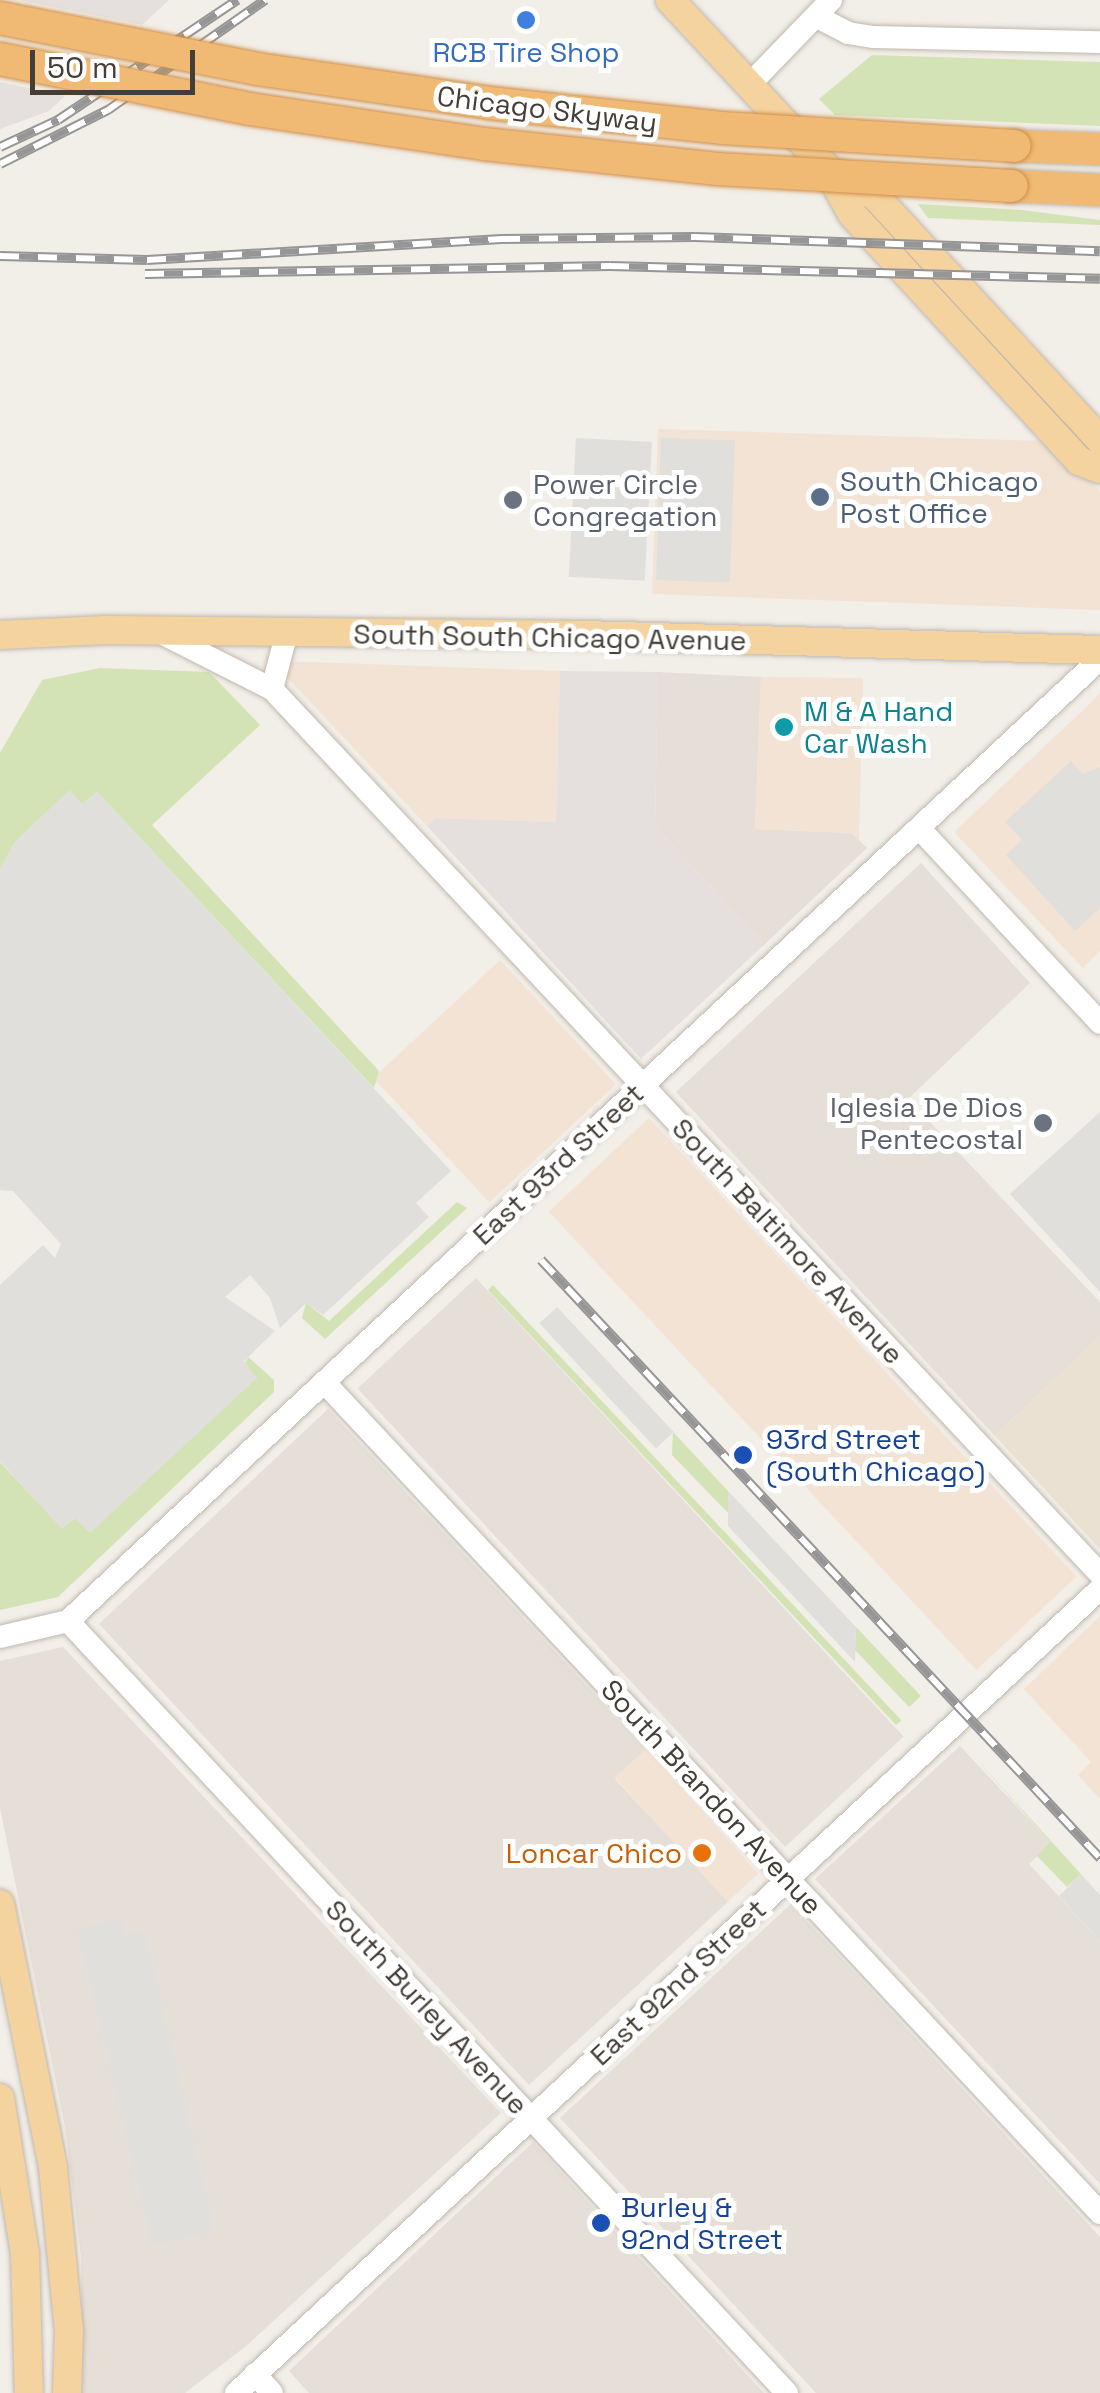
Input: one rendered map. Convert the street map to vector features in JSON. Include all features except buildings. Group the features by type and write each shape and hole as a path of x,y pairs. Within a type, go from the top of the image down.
{"highway":[{"name":"Chicago Skyway","path":"0,18 257,69 508,106 740,130 1100,148"},
{"name":"Chicago Skyway","path":"0,60 250,109 484,144 718,169 1100,190"}],"main road":[{"path":"670,0 826,167 852,214 1079,461 1100,469"},
{"path":"826,167 875,196 1100,440"},
{"name":"South South Chicago Avenue","path":"0,635 156,630 1100,650"},
{"path":"0,1904 53,2168 69,2332 67,2393"},
{"path":"0,2098 25,2254 28,2393"}],"street":[{"path":"749,84 824,8 848,33 874,37 1100,42"},
{"name":"South Baltimore Avenue","path":"156,630 272,689 1100,1574"},
{"path":"272,689 287,632"},
{"name":"East 93rd Street","path":"68,1622 1100,660"},
{"path":"919,828 1100,1023"},
{"name":"South Brandon Avenue","path":"324,1382 1100,2212"},
{"name":"East 92nd Street","path":"236,2393 1100,1589"},
{"path":"0,1637 68,1622"},
{"name":"South Burley Avenue","path":"68,1622 787,2393"},
{"path":"255,2374 272,2393"}],"shaded area":[{"path":"18,0 169,0 142,25"},
{"path":"0,82 65,96 49,111 0,129"},
{"path":"1026,411 1100,491 1100,610 652,594 658,429 1041,441"},
{"path":"576,438 652,442 645,581 569,577"},
{"path":"661,438 735,441 730,582 656,580"},
{"path":"282,661 560,671 556,822 436,818 427,826 282,672"},
{"path":"560,671 658,672 655,826 764,945 641,1059 427,826 436,818 556,822"},
{"path":"658,672 761,677 755,829 852,833 867,848 764,945 655,826"},
{"path":"761,677 863,678 859,840 852,833 755,829"},
{"path":"1100,694 1100,951 1083,968 954,832"},
{"path":"1071,761 1083,774 1100,767 1100,908 1075,931 1006,855 1022,840 1005,822"},
{"path":"70,790 82,804 97,792 451,1171 416,1203 429,1217 323,1315 306,1303 280,1328 270,1298 250,1275 225,1297 275,1331 244,1361 257,1378 90,1533 74,1518 62,1529 0,1461 0,1285 43,1245 55,1258 61,1244 13,1191 0,1190 0,869 15,842"},
{"path":"921,863 1030,983 908,1099 1100,1302 1100,1337 995,1436 676,1092"},
{"path":"500,960 616,1084 489,1202 373,1078"},
{"path":"1100,1112 1100,1292 1010,1194"},
{"path":"649,1118 1077,1577 976,1670 549,1211"},
{"path":"476,1278 904,1737 785,1847 358,1388"},
{"path":"557,1307 674,1432 656,1448 539,1323"},
{"path":"1100,1337 1100,1549 995,1436"},
{"path":"328,1409 646,1749 615,1779 729,1901 529,2085 99,1624"},
{"path":"728,1491 856,1627 855,1662 728,1526"},
{"path":"1100,1616 1100,1799 1078,1775 1091,1762 1024,1689"},
{"path":"63,1647 501,2113 245,2347 185,2393 82,2393 81,2257 65,2127 0,1808 0,1661"},
{"path":"960,1746 1051,1843 1029,1864 1100,1941 1100,2184 815,1879"},
{"path":"646,1749 758,1874 727,1902 615,1777"},
{"path":"1081,1874 1100,1895 1100,1941 1059,1896"},
{"path":"791,1904 1100,2237 1100,2393 816,2393 560,2118"},
{"path":"121,1918 126,1935 145,1931 215,2231 152,2246 77,1929"},
{"path":"533,2142 764,2393 309,2393 289,2371"}],"green space":[{"path":"872,55 1100,62 1100,126 835,115 819,99"},
{"path":"918,204 1022,210 1100,220 1100,225 928,218"},
{"path":"100,668 209,672 260,725 152,825 379,1071 374,1088 97,792 82,804 69,791 15,842 0,869 0,753 42,680"},
{"path":"457,1202 467,1208 325,1339 302,1318 306,1303 329,1321"},
{"path":"493,1285 901,1721 896,1725 488,1290"},
{"path":"248,1357 274,1380 274,1392 58,1597 0,1610 0,1462 62,1528 257,1378 244,1365"},
{"path":"673,1432 728,1491 729,1514 672,1455"},
{"path":"856,1627 921,1696 909,1707 855,1650"},
{"path":"976,1759 1081,1874 1067,1887 1037,1856 1050,1842"}],"railway":[{"path":"0,147 58,120 237,0"},
{"path":"0,164 108,110 265,0"},
{"path":"0,256 147,260 501,239 695,237 1100,251"},
{"path":"145,274 610,266 1100,279"},
{"path":"541,1260 1100,1858"}],"place":[{"name":"RCB Tire Shop","path":"526,20"},
{"name":"South Chicago Post Office","path":"820,497"},
{"name":"Power Circle Congregation","path":"513,500"},
{"name":"M & A Hand Car Wash","path":"784,727"},
{"name":"Iglesia De Dios Pentecostal","path":"1043,1123"},
{"name":"93rd Street (South Chicago)","path":"743,1455"},
{"name":"Loncar Chico","path":"702,1853"},
{"name":"Burley & 92nd Street","path":"601,2223"}]}
